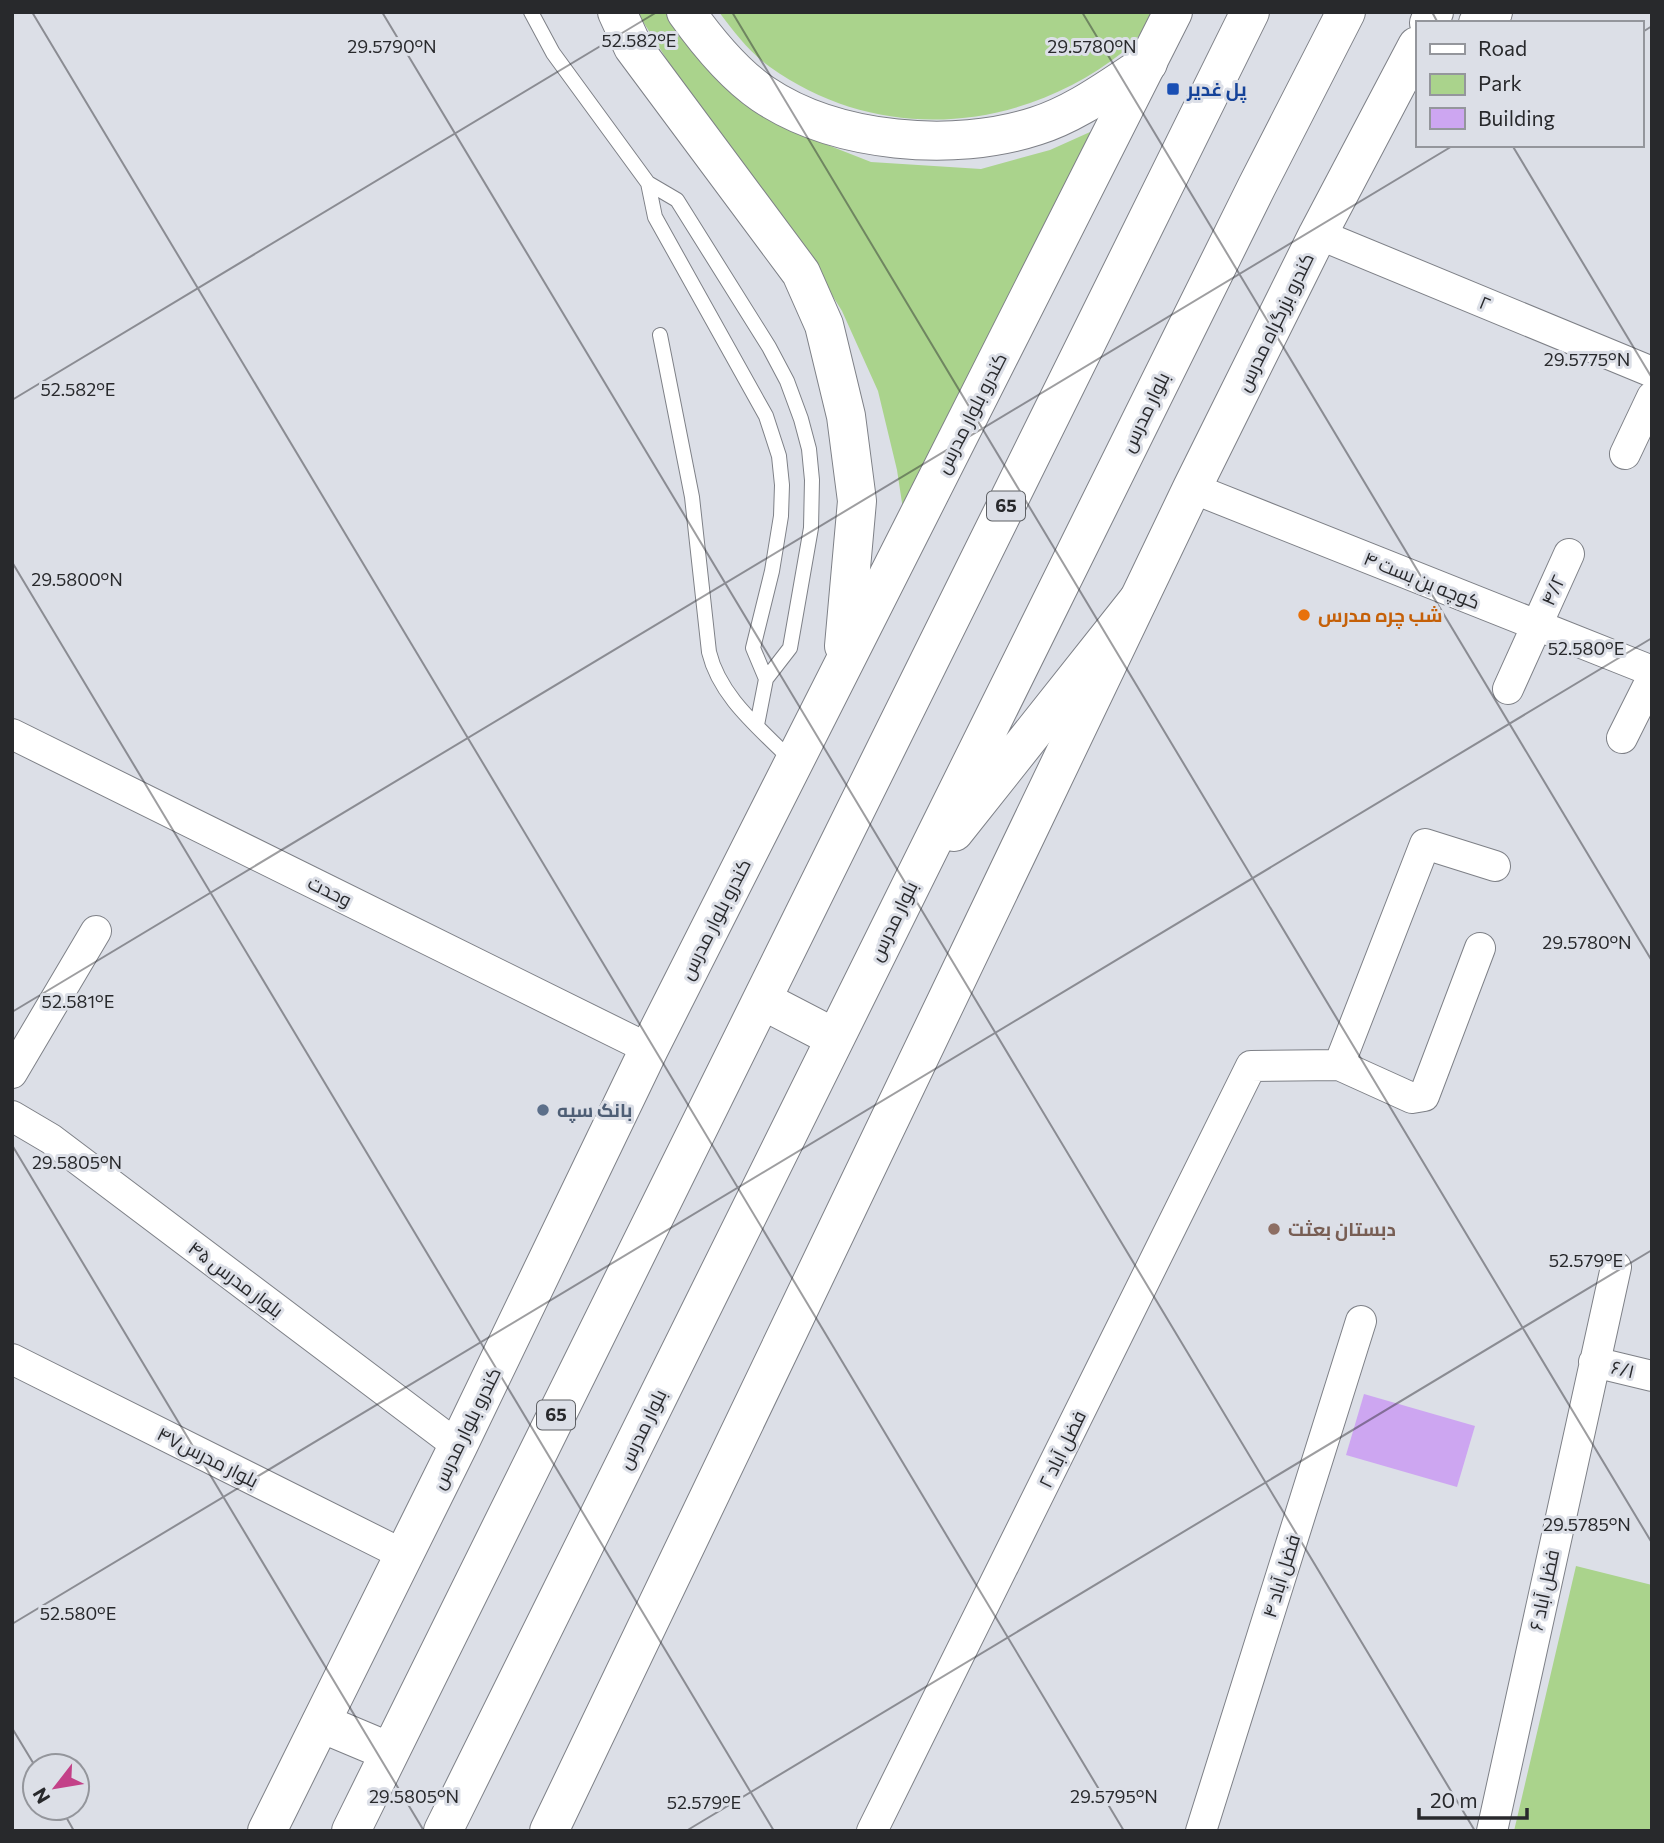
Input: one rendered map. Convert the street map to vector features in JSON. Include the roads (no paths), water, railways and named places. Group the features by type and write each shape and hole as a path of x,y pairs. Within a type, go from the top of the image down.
{"main road":[{"path":"617,12 634,47 801,274 824,326 846,416 857,500 843,666"},
{"path":"687,12 697,28 728,63 763,94 842,130 872,135 951,141 1036,126 1086,104 1148,63"},
{"name":"کندرو بلوار مدرس","path":"268,1831 458,1446 649,1049 1173,12"},
{"name":"65","path":"351,1831 1250,12"},
{"name":"بلوار مدرس","path":"443,1831 1256,186 1346,12"},
{"name":"کندرو بزرگراه مدرس","path":"1138,600 1318,234 1408,76 1416,49"},
{"path":"908,892 1138,600"},
{"path":"549,1831 1138,600"},
{"path":"762,1000 835,1038"},
{"path":"321,1723 390,1752"}],"street":[{"name":"۲","path":"1318,234 1652,372"},
{"path":"1625,454 1652,397"},
{"name":"کوچه بن بست ۴","path":"1192,488 1652,671"},
{"name":"۴/۲","path":"1508,690 1569,554"},
{"path":"1622,738 1652,678"},
{"name":"وحدت","path":"15,742 649,1049"},
{"path":"1480,948 1423,1096 1412,1098 1339,1065 1425,844 1495,866"},
{"path":"12,1073 96,931"},
{"name":"فضل آباد ۲","path":"872,1831 1251,1066 1339,1065"},
{"name":"۴۵ بلوار مدرس","path":"12,1116 51,1139 458,1446"},
{"name":"فضل آباد ۶","path":"1492,1831 1616,1267"},
{"name":"فضل آباد ۴","path":"1201,1831 1361,1321"},
{"name":"بلوار مدرس۴۷","path":"12,1359 404,1555"},
{"name":"۶/۱","path":"1594,1363 1652,1376"}],"lane":[{"path":"531,12 553,53 648,183 677,200 769,347 787,381 802,419 809,449 812,481 811,528 790,648 766,679 757,725"},
{"path":"648,183 655,217 757,398 779,456 781,516 772,571 754,648 766,679"},
{"path":"660,335 692,497 709,652 714,672 735,703 794,763"}],"place":[{"name":"پل غدیر","path":"1173,89"},
{"name":"شب چره مدرس","path":"1304,615"},
{"name":"بانک سپه","path":"543,1110"},
{"name":"دبستان بعثت","path":"1274,1229"}]}
